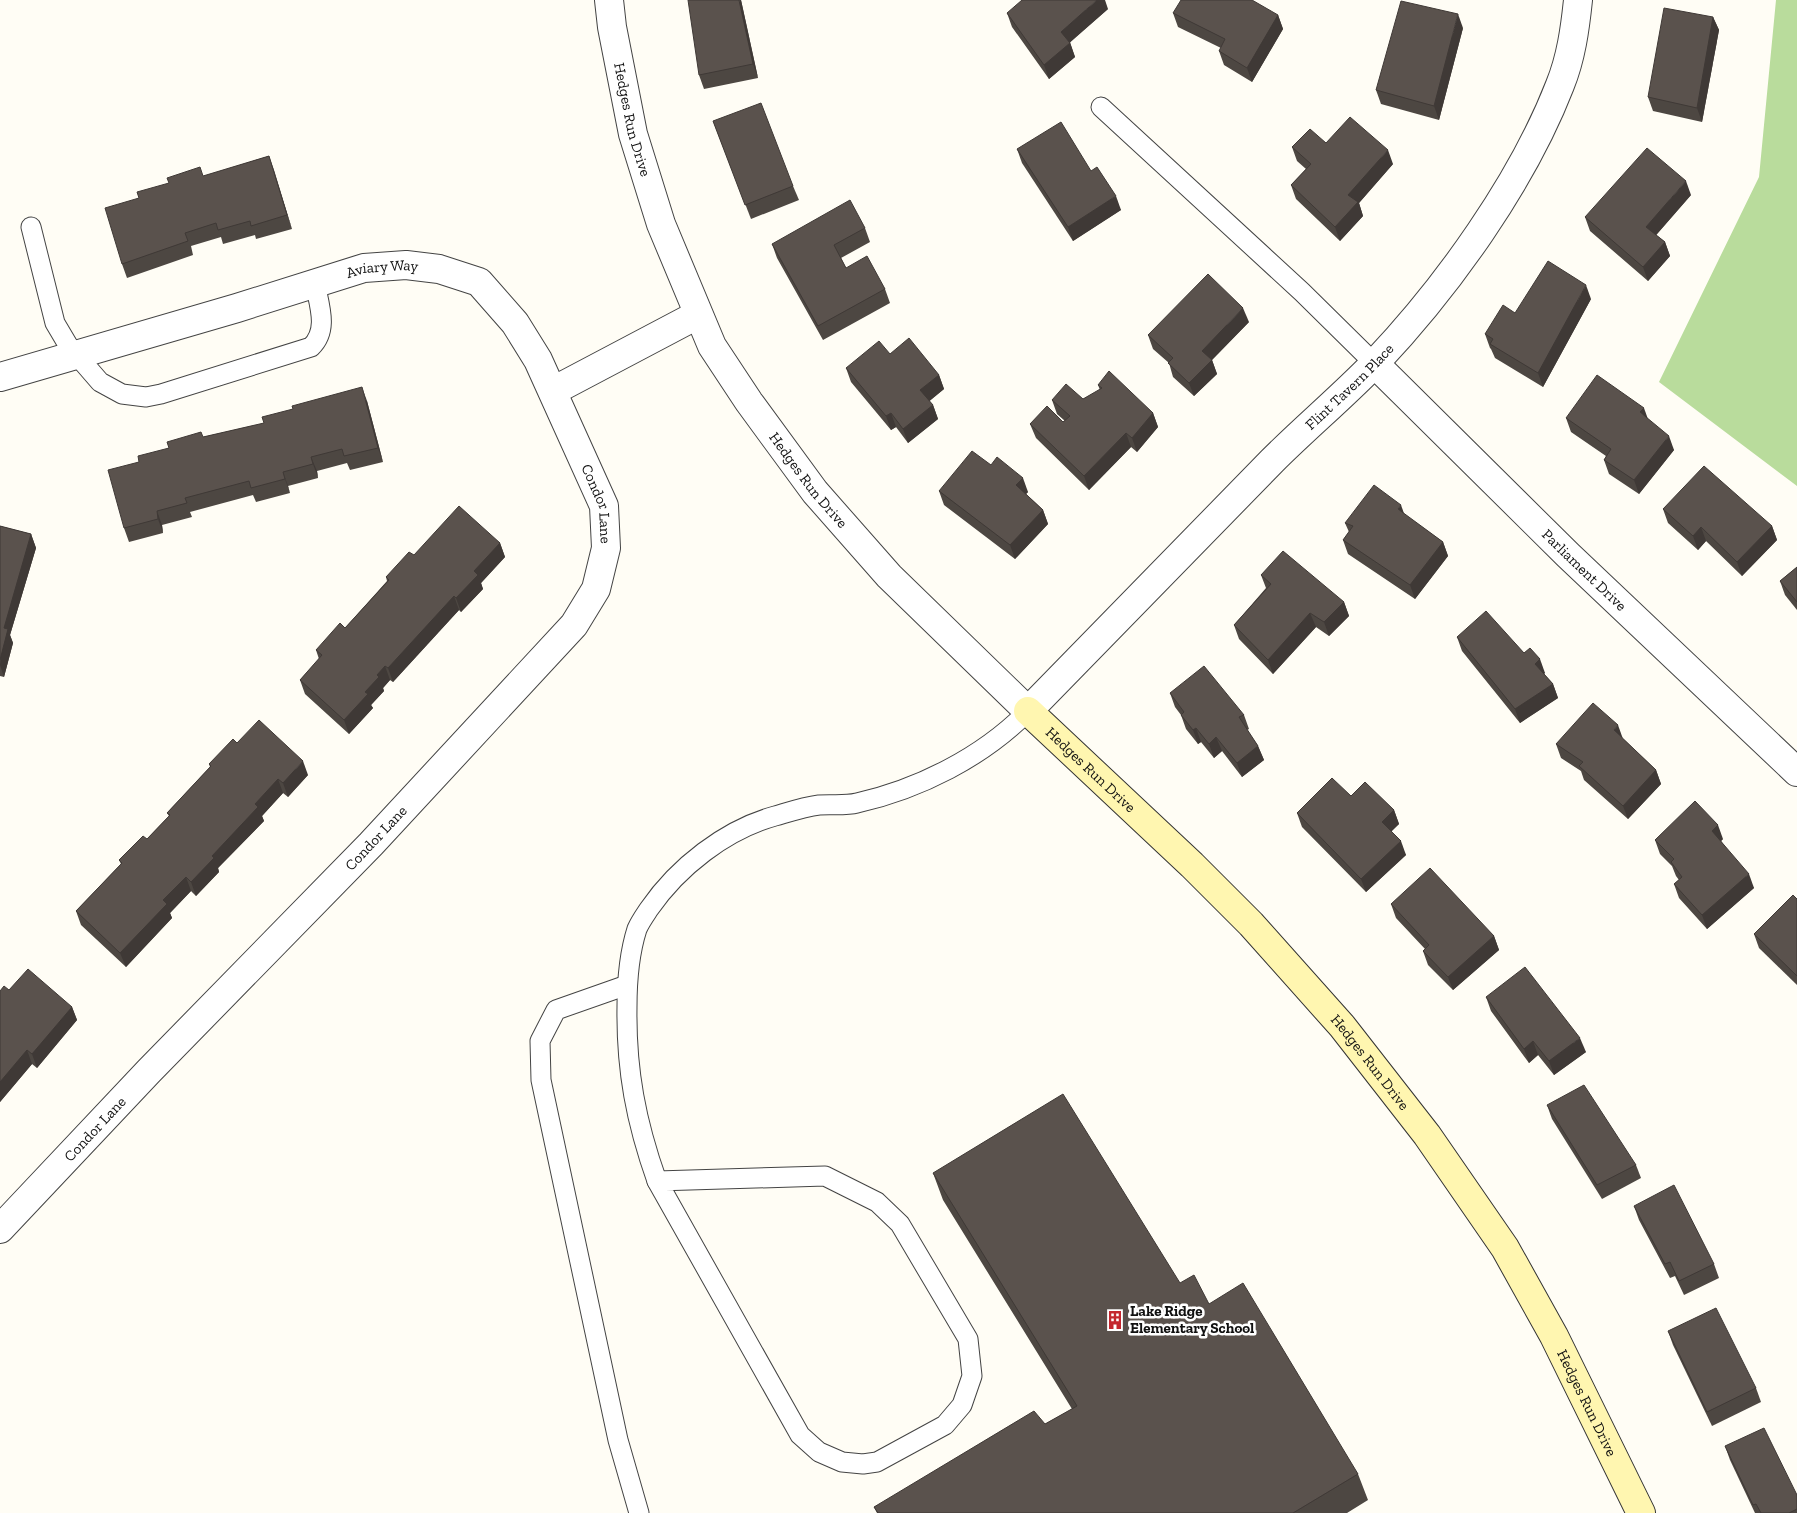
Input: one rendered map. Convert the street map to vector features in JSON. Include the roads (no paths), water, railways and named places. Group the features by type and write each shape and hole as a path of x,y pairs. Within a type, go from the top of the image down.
{"street":[{"name":"Hedges Run Drive","path":"609,0 612,27 633,134 661,224 712,346 749,402 815,492 889,576 1028,711 1192,865 1251,924 1342,1026 1427,1135 1505,1248 1554,1336 1641,1513"},
{"name":"Flint Tavern Place","path":"1028,711 1306,427 1374,363 1430,300 1473,244 1529,152 1561,84 1574,36 1578,0"},
{"name":"Aviary Way","path":"0,377 364,268 406,265 439,269 479,282 515,323 538,360 552,392"},
{"path":"552,392 698,315"},
{"name":"Parliament Drive","path":"1374,363 1568,555 1797,772"},
{"name":"Condor Lane","path":"0,1229 149,1071 371,844 574,625 596,589 606,548 604,506 552,392"}],"lane":[{"path":"1101,107 1302,292 1374,363"},
{"path":"31,227 55,323 68,345 100,382 122,394 146,396 161,394 311,347 319,339 322,328 315,282"},
{"path":"658,1181 825,1176 877,1202 900,1224 968,1339 972,1376 962,1405 945,1425 878,1462 862,1464 842,1462 819,1452 800,1435 658,1181 642,1139 634,1104 626,1045 627,985 630,958 638,926 659,896 692,862 730,836 773,817 818,806 855,803 899,791 952,768 1009,730 1028,711"},
{"path":"627,985 556,1010 540,1041 541,1080 618,1440 639,1513"}],"place":[{"name":"Lake Ridge Elementary School","path":"1115,1320"}]}
